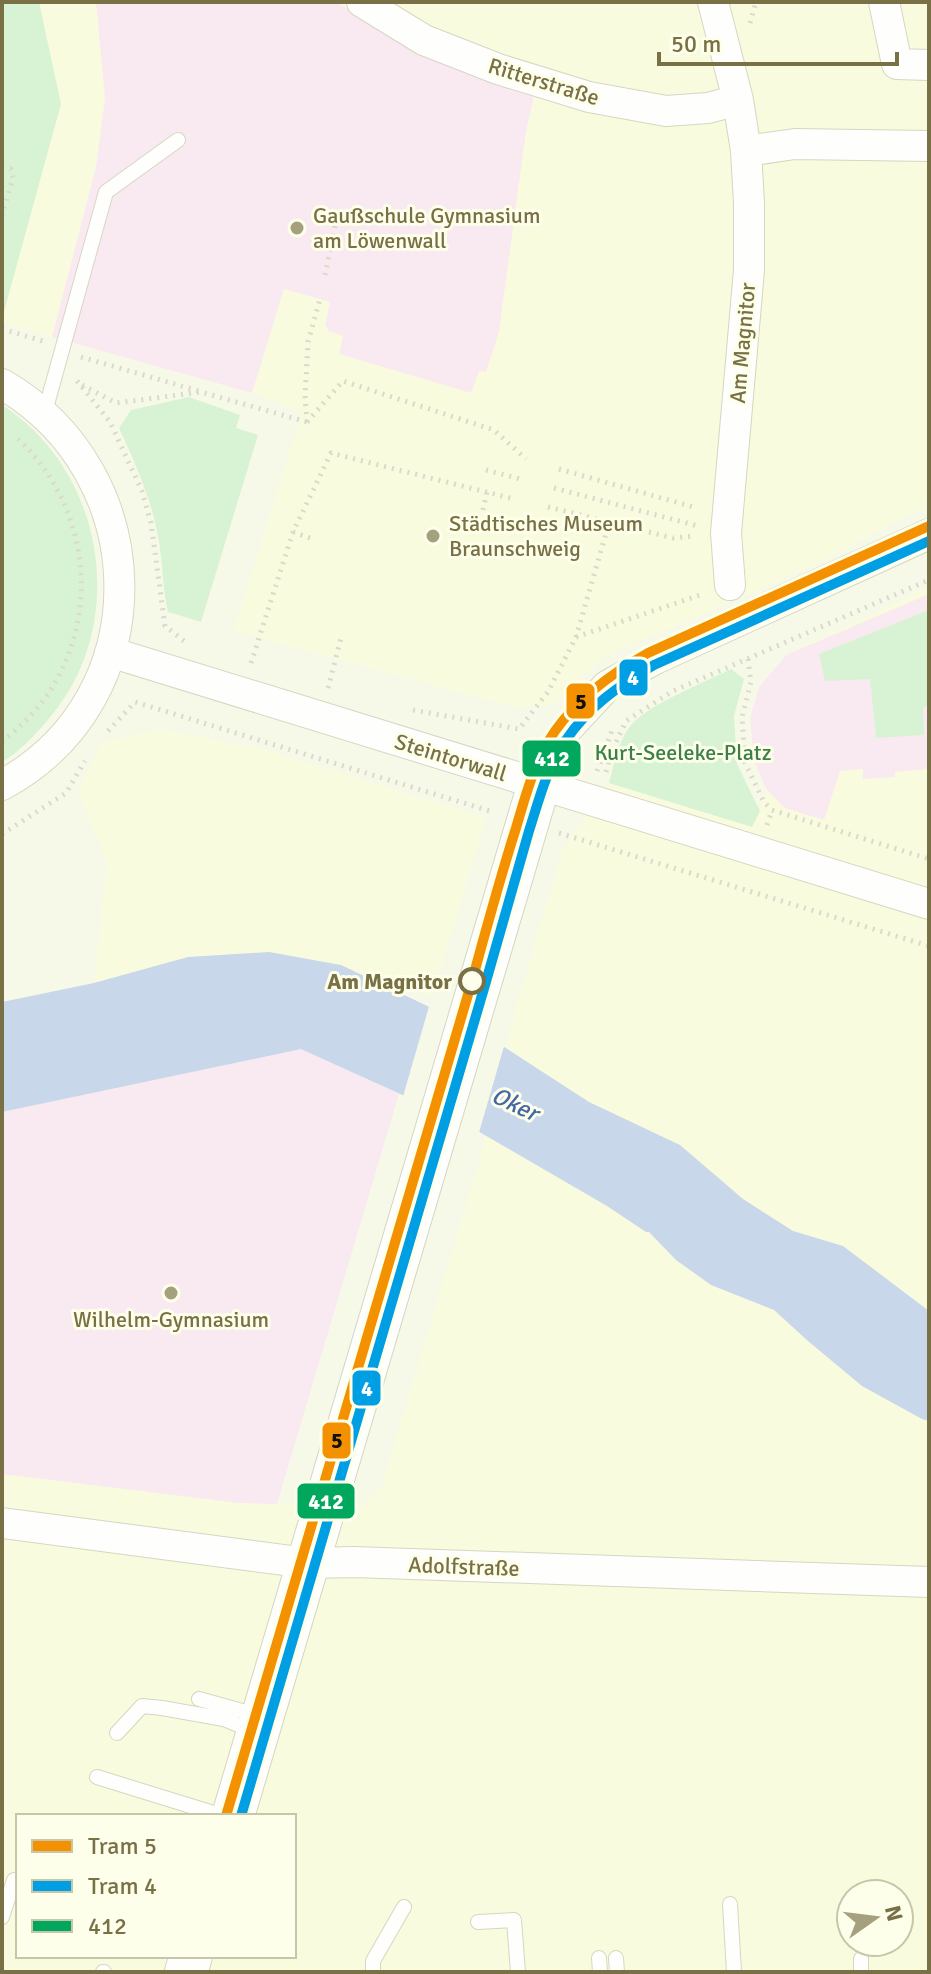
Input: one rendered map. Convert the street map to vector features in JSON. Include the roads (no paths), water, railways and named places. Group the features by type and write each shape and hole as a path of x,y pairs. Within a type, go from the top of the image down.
{"street":[{"name":"Ritterstraße","path":"362,2 424,40 498,69 589,97 666,111 708,108 738,100"},
{"name":"Am Magnitor","path":"713,2 738,100 746,151 749,203 749,270 726,525 730,585"},
{"path":"884,2 897,64 929,65"},
{"path":"746,151 795,144 929,146"},
{"path":"2,384 33,404 80,455 97,484 109,517 117,550 120,584 110,652 81,714 59,741 34,764 2,785"},
{"path":"234,1814 539,784 567,729 607,686 655,659 929,534"},
{"name":"Steintorwall","path":"110,652 929,904"},
{"name":"Adolfstraße","path":"2,1523 307,1563 354,1562 929,1582"}],"lane":[{"path":"44,415 106,192 178,140"},
{"path":"199,1699 259,1725"},
{"path":"117,1733 142,1706 259,1725"},
{"path":"97,1777 217,1814"},
{"path":"2,1917 14,1880"},
{"path":"730,1904 734,1972"},
{"path":"373,1972 373,1961 404,1907"},
{"path":"478,1922 514,1920 518,1972"}],"water":[{"name":"Oker","path":"269,952 341,965 440,1012 492,1039 589,1102 680,1145 743,1199 793,1231 843,1246 929,1311 929,1421 862,1386 774,1310 711,1285 676,1260 649,1232 607,1206 464,1123 301,1049 2,1112 2,1002 94,983 188,957"}],"tram line":[{"name":"5","path":"227,1814 504,866 532,778 548,742 585,697 648,653 929,526"},
{"name":"4","path":"242,1814 529,831 559,750 595,707 654,665 929,541"}],"place":[{"name":"Gaußschule Gymnasium am Löwenwall","path":"297,228"},
{"name":"Städtisches Museum Braunschweig","path":"433,536"},
{"name":"Am Magnitor","path":"472,981"},
{"name":"Wilhelm-Gymnasium","path":"171,1293"}],"park label":[{"name":"Kurt-Seeleke-Platz","path":"683,752"}]}
